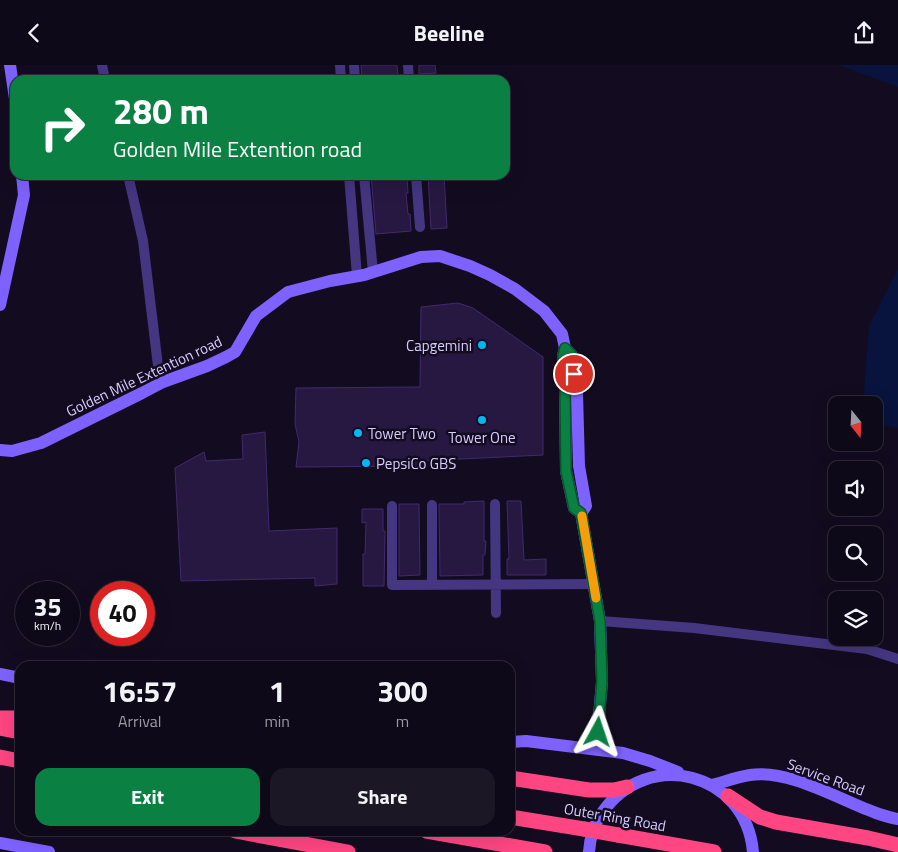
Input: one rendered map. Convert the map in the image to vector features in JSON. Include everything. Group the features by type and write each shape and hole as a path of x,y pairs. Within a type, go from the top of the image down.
{"highway":[{"path":"0,718 15,718"},
{"path":"0,728 15,731"},
{"path":"515,779 589,789 614,790 628,787"},
{"path":"728,796 760,817 776,822 898,845"},
{"name":"Outer Ring Road","path":"515,818 714,852"},
{"path":"262,836 348,852"},
{"path":"454,836 545,852"}],"street":[{"path":"0,305 24,195 22,180"},
{"path":"129,180 143,241 158,365 163,382"},
{"path":"349,180 357,277"},
{"path":"364,180 373,272"},
{"path":"416,180 420,227"},
{"name":"Golden Mile Extention road","path":"0,451 12,451 40,443 163,382 207,366 235,352 256,316 288,292 330,281 357,277 421,257 440,256 490,275 515,289 544,311 562,334 565,348 563,356 566,471 574,508 581,513 600,621 602,681 596,749"},
{"path":"495,504 496,613"},
{"path":"432,505 432,585"},
{"path":"392,507 392,585 593,584"},
{"path":"600,621 694,628 867,649 898,659"},
{"path":"0,674 15,677"},
{"path":"515,742 526,741 623,753 650,761 712,785 728,796 743,815 752,838 753,852"},
{"path":"589,852 589,843 596,821 610,802 628,787 647,778 668,775 688,776"},
{"name":"Service Road","path":"712,785 749,775 769,775 796,781 879,814 898,819"},
{"path":"0,843 49,852"}],"shaded area":[{"path":"839,65 898,65 898,87"},
{"path":"898,269 898,428 883,425 883,396 864,396 869,326"}],"building":[{"path":"361,65 397,65 398,75 362,75"},
{"path":"419,65 435,65 436,73 419,74"},
{"path":"371,180 407,180 408,193 406,193 411,231 376,234"},
{"path":"428,180 444,180 447,228 431,229"},
{"path":"458,303 473,308 543,357 543,455 420,461 420,466 296,467 299,442 295,424 296,388 420,387 421,307"},
{"path":"265,432 269,531 337,528 337,584 315,586 315,578 181,581 175,468 204,452 206,461 243,459 242,435"},
{"path":"484,501 484,541 486,541 485,555 483,555 483,575 440,576 439,504 464,504 464,502"},
{"path":"507,501 521,501 524,560 546,559 546,575 507,575 507,559 509,559"},
{"path":"399,504 419,504 420,575 399,576"},
{"path":"362,509 383,509 383,531 385,531 384,586 363,586 366,522 362,523"}],"slow traffic":[{"path":"582,516 596,598"}],"place":[{"name":"Capgemini","path":"482,345"},
{"name":"Tower One","path":"482,420"},
{"name":"Tower Two","path":"358,433"},
{"name":"PepsiCo GBS","path":"366,463"}],"route":[{"path":"574,374 571,354 565,348 563,356 566,471 574,508 581,513 600,621 602,681 598,732"}]}
